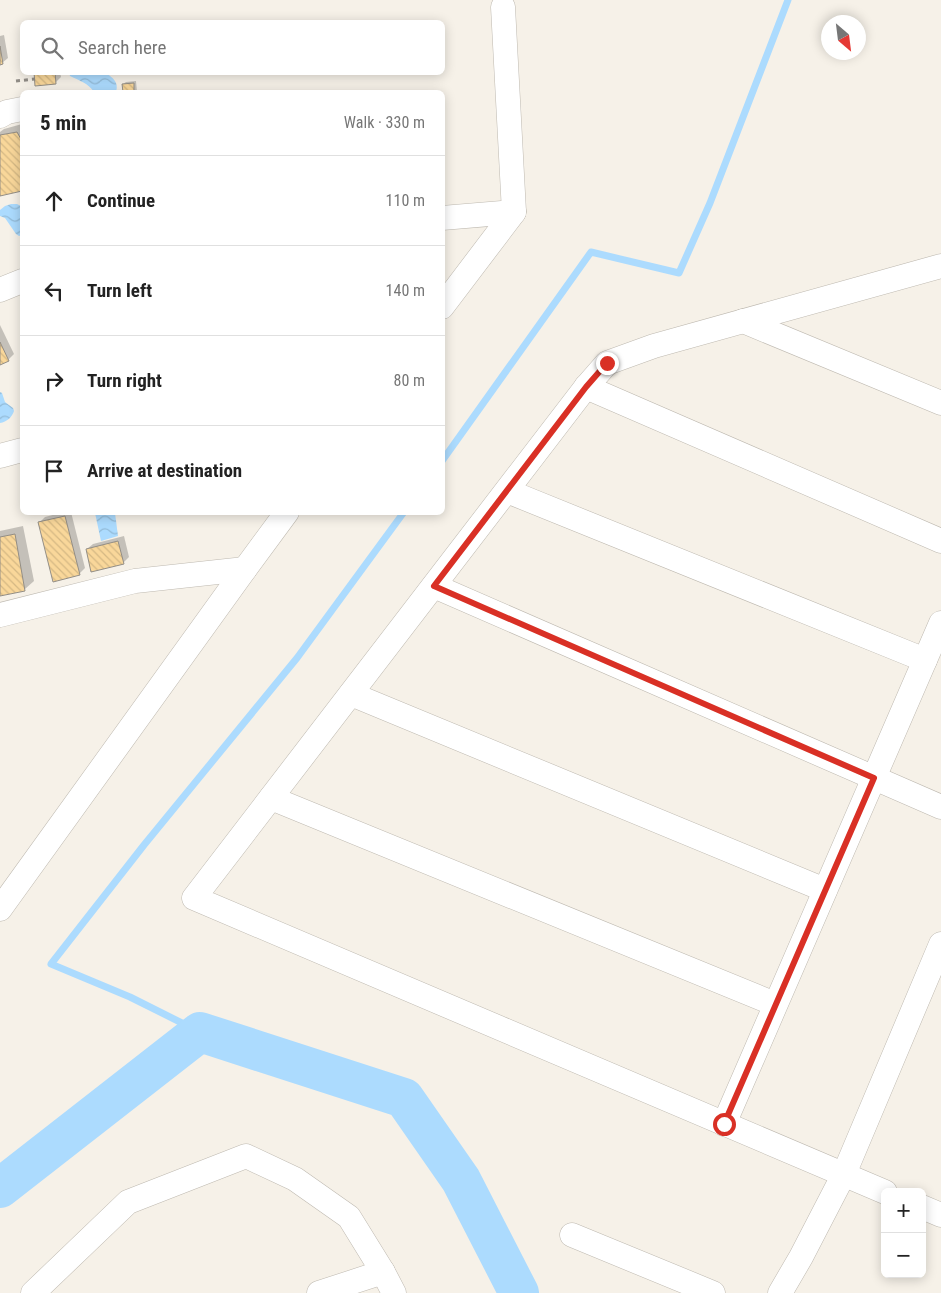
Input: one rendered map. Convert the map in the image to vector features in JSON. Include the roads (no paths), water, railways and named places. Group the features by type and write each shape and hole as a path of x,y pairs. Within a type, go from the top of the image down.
{"street":[{"path":"445,303 514,212 503,8"},
{"path":"0,116 7,112 20,109"},
{"path":"445,218 514,212"},
{"path":"881,1190 194,898 586,387 607,363 654,346 941,266"},
{"path":"743,321 941,403"},
{"path":"586,387 941,541"},
{"path":"0,456 20,451"},
{"path":"507,491 925,660"},
{"path":"0,909 285,515"},
{"path":"0,614 135,581 245,569"},
{"path":"434,586 941,807"},
{"path":"724,1124 941,623"},
{"path":"351,694 825,890"},
{"path":"271,798 775,1004"},
{"path":"780,1293 844,1174 941,944"},
{"path":"37,1292 128,1202 246,1156 295,1179 350,1217 394,1293"},
{"path":"926,1209 941,1215"},
{"path":"572,1235 713,1293"},
{"path":"320,1293 383,1272"}],"water":[{"path":"108,75 116,83 117,89 93,90 86,84 70,76"},
{"path":"11,204 20,206 20,236 16,234 5,218 0,216 0,210"},
{"path":"0,392 5,402 14,411 9,419 0,423"},
{"path":"95,515 115,515 118,536 101,541"}],"waterway":[{"path":"445,457 591,252 679,273 710,203 788,0"},
{"path":"200,1032 130,997 51,964 144,845 297,658 402,515"},
{"path":"0,1188 200,1032 404,1098 461,1180 519,1293"}]}
